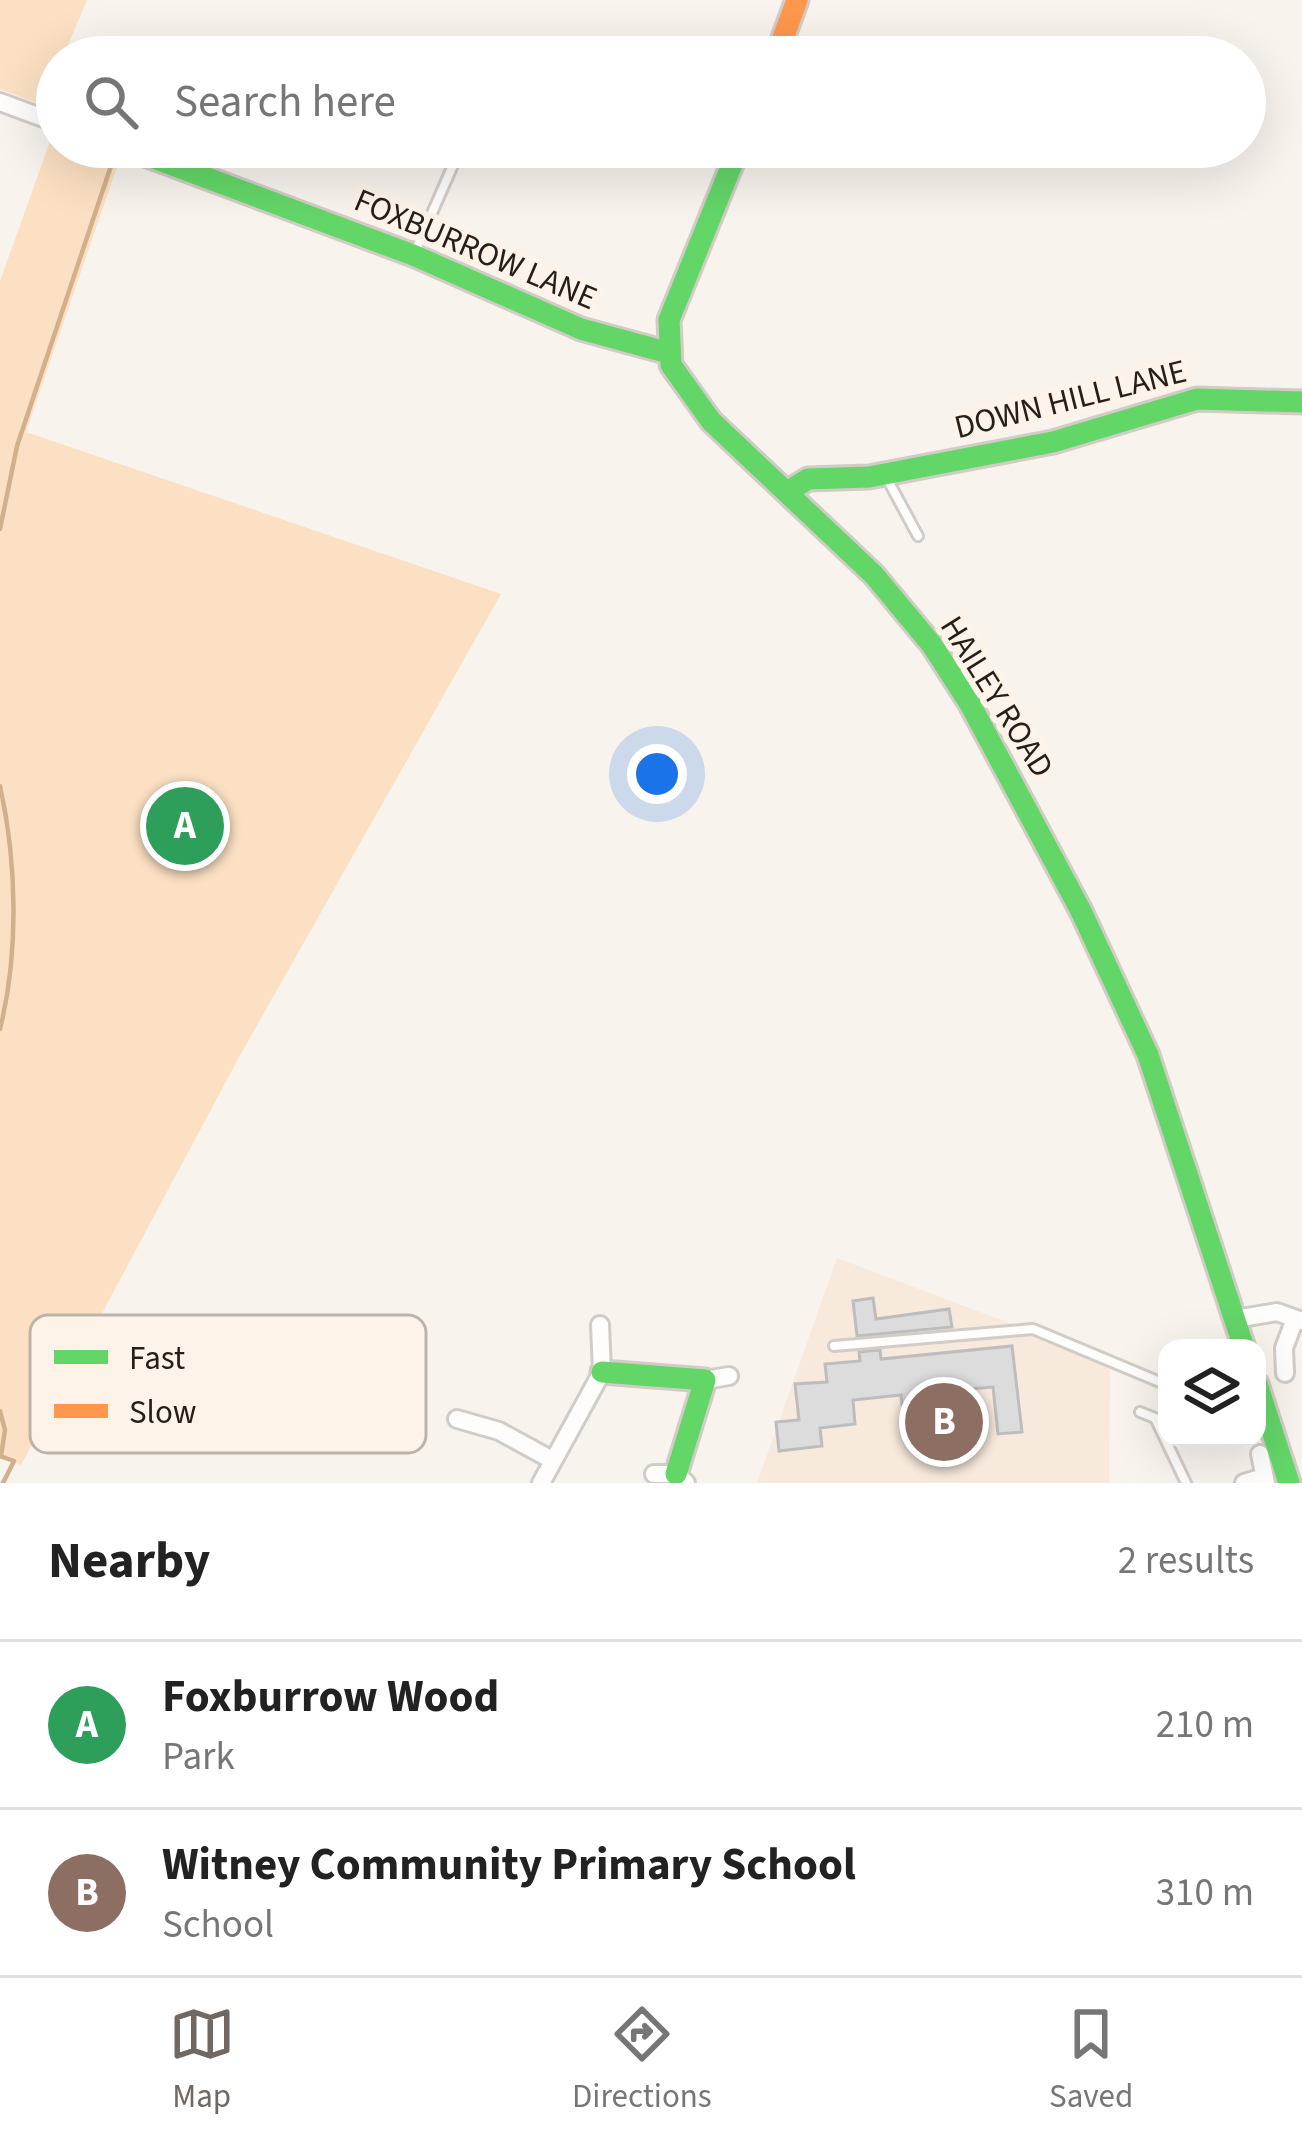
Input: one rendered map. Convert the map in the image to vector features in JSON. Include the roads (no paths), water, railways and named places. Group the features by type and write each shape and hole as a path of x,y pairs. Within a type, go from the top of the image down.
{"main road":[{"path":"784,36 797,0"},
{"name":"FOXBURROW LANE","path":"180,168 413,255 581,329 669,352"},
{"path":"669,352 669,320 731,168"},
{"name":"HAILEY ROAD","path":"669,352 694,402 874,574 932,645 1008,770 1148,1055 1241,1339"},
{"name":"DOWN HILL LANE","path":"787,492 808,478 885,474 1053,442 1197,399 1302,402"},
{"path":"602,1372 691,1375 705,1380 672,1477"},
{"path":"1266,1415 1289,1483"}],"street":[{"path":"0,102 36,115"},
{"path":"1234,1319 1277,1312 1299,1320 1284,1348 1285,1373"},
{"path":"542,1483 602,1372 600,1325"},
{"path":"705,1380 729,1376"},
{"path":"457,1419 499,1431 552,1460"},
{"path":"1244,1483 1265,1480 1260,1454"}],"lane":[{"path":"413,255 452,168"},
{"path":"885,474 918,536"},
{"path":"834,1346 1033,1329 1158,1381"},
{"path":"1140,1412 1155,1418 1186,1483"}],"waterway":[{"path":"0,529 17,446 110,168"},
{"path":"0,786 14,908 0,1029"},
{"path":"0,1411 5,1430 1,1456"},
{"path":"0,1456 14,1461 3,1483"}],"place":[{"name":"Foxburrow Wood","path":"185,826"},
{"name":"Witney Community Primary School","path":"944,1422"}]}
